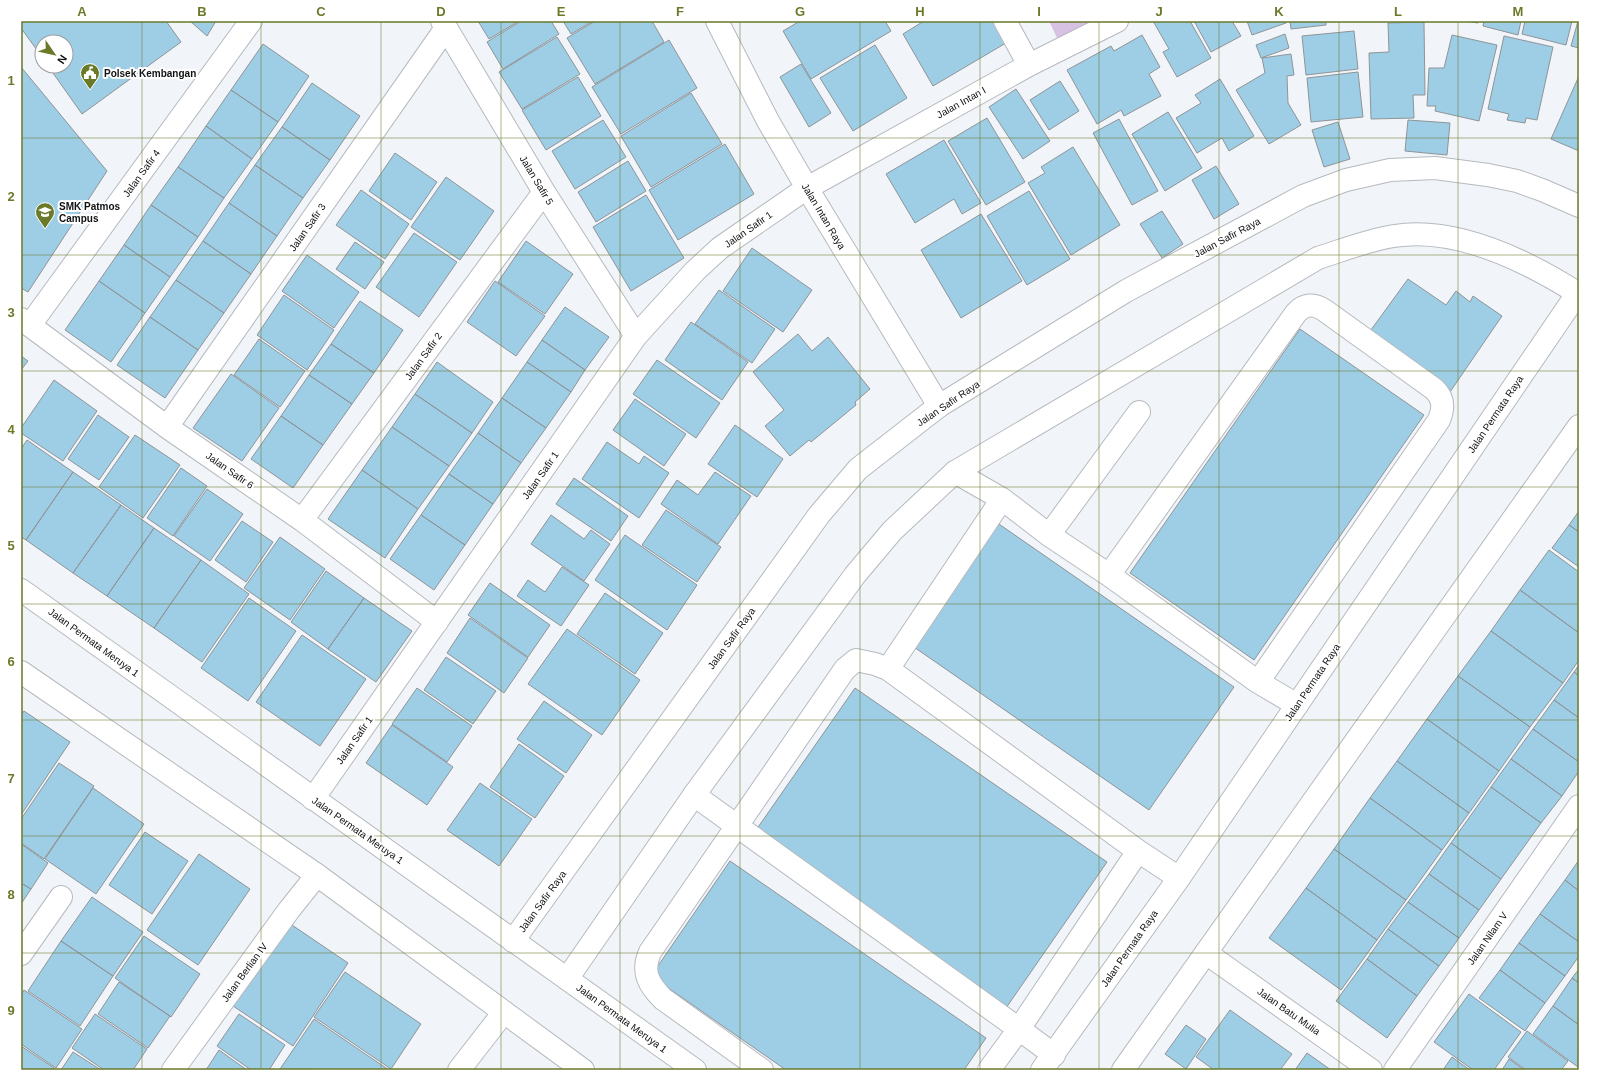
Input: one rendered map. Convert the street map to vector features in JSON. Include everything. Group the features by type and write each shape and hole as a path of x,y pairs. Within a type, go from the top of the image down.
{"street":[{"name":"Jalan Safir 4","path":"26,322 251,21"},
{"name":"Jalan Intan Raya","path":"717,21 768,121 806,188 939,406"},
{"path":"1005,21 1029,65"},
{"name":"Jalan Intan I","path":"806,188 1029,65 1117,21"},
{"name":"Jalan Safir 5","path":"444,25 544,192 636,336"},
{"name":"Jalan Safir 3","path":"167,427 444,25"},
{"name":"Jalan Safir Raya","path":"513,941 819,515 858,469 939,406 1126,291 1302,196 1346,180 1390,170 1441,169 1488,175 1517,181 1579,206"},
{"name":"Jalan Safir 1","path":"313,799 438,622 636,336 695,271 720,248 806,188"},
{"name":"Jalan Safir 2","path":"302,520 544,192"},
{"path":"567,979 694,795 855,576 892,531 955,472 1318,258 1362,243 1395,236 1422,234 1451,237 1487,247 1533,268 1579,292"},
{"name":"Jalan Permata Raya","path":"1048,1062 1179,878 1579,292"},
{"path":"1109,574 1296,313 1306,306 1311,305 1324,310 1434,389 1440,396 1443,408 1438,420 1258,682"},
{"name":"Jalan Safir 6","path":"26,322 167,427 302,520 438,622"},
{"path":"1049,534 1139,412"},
{"path":"1123,1070 1579,426"},
{"path":"955,472 1002,499 1049,534 1109,574 1258,682 1297,705"},
{"path":"888,669 1002,499"},
{"name":"Jalan Permata Meruya 1","path":"21,590 695,1070"},
{"path":"762,1070 663,999 652,987 645,970 646,960 650,952 845,669 856,660 875,664 888,669 1138,851 1179,878"},
{"path":"21,672 316,875 583,1070"},
{"path":"694,795 1020,1029 1048,1062"},
{"name":"Jalan Nilam V","path":"1395,1070 1579,806"},
{"path":"989,1070 1020,1029 1138,851"},
{"name":"Jalan Berlian IV","path":"173,1070 316,875"},
{"path":"21,954 61,897"},
{"name":"Jalan Batu Mulia","path":"1206,953 1371,1070"},
{"path":"459,1070 504,1012"}],"shaded area":[{"path":"1049,21 1103,21 1060,44"}],"building":[{"name":"Polsek Kembangan","path":"21,21 166,21 181,42 82,114 54,74 74,74 74,34 34,34 34,46 21,28"},
{"path":"190,21 216,21 207,36"},
{"path":"478,21 519,21 489,39"},
{"path":"521,21 551,21 559,34 503,69 487,42"},
{"path":"563,21 593,21 571,34"},
{"path":"595,21 652,21 664,42 595,84 567,38"},
{"path":"800,21 885,21 891,31 811,79 783,31"},
{"path":"924,21 993,21 1006,43 933,86 903,34"},
{"path":"1153,21 1190,21 1211,58 1177,77 1163,52 1169,49"},
{"path":"1194,21 1232,21 1241,36 1211,52"},
{"path":"1247,21 1285,21 1286,23 1252,35"},
{"path":"1290,21 1326,21 1326,25 1291,29"},
{"path":"1464,21 1478,21 1478,23"},
{"path":"1484,21 1521,21 1518,35 1483,26"},
{"path":"1525,21 1572,21 1566,45 1522,34"},
{"path":"1579,21 1579,48 1571,46"},
{"path":"1424,22 1425,95 1413,95 1414,118 1371,119 1369,53 1389,52 1388,23"},
{"path":"1354,31 1358,69 1306,75 1302,36"},
{"path":"1285,34 1289,48 1261,58 1256,45"},
{"path":"1142,35 1160,67 1149,74 1161,96 1124,116 1121,110 1097,124 1067,70 1111,46 1114,51"},
{"path":"1452,35 1497,45 1479,121 1435,111 1436,106 1427,106 1429,68 1444,68"},
{"path":"1504,36 1553,47 1537,120 1526,118 1525,123 1507,120 1509,114 1488,109"},
{"path":"557,37 580,74 522,109 499,72"},
{"path":"669,40 697,88 621,134 592,87"},
{"path":"263,44 309,76 278,122 231,90"},
{"path":"875,45 907,98 853,131 820,78"},
{"path":"1291,54 1294,75 1287,76 1288,103 1301,125 1269,144 1236,90 1265,73 1262,58"},
{"path":"801,64 831,113 809,127 780,77"},
{"name":"SMK Patmos Campus","path":"21,67 107,171 28,292 21,288"},
{"path":"1358,72 1363,117 1311,122 1307,78"},
{"path":"1579,76 1579,151 1551,139"},
{"path":"578,77 601,116 546,150 522,110"},
{"path":"1220,79 1254,136 1229,151 1222,138 1197,153 1176,118 1201,103 1195,95"},
{"path":"1060,81 1079,111 1049,130 1030,100"},
{"path":"312,83 360,116 330,160 282,127"},
{"path":"1016,89 1050,141 1023,159 989,107"},
{"path":"231,90 278,122 252,159 206,126"},
{"path":"691,93 722,144 651,187 621,136"},
{"path":"1168,112 1202,168 1165,191 1132,134"},
{"path":"987,118 1025,182 986,205 948,141"},
{"path":"1119,119 1158,191 1132,205 1093,133"},
{"path":"603,120 626,157 575,189 552,151"},
{"path":"1408,120 1450,123 1447,155 1405,151"},
{"path":"1338,122 1350,159 1324,167 1312,130"},
{"path":"206,126 252,159 224,198 178,167"},
{"path":"282,127 330,160 303,198 255,165"},
{"path":"944,140 981,203 962,214 954,199 915,223 886,174"},
{"path":"725,144 754,194 678,240 649,190"},
{"path":"1073,147 1120,225 1071,255 1028,183 1045,173 1041,167"},
{"path":"395,153 437,182 411,220 369,191"},
{"path":"628,161 646,191 596,222 578,192"},
{"path":"255,165 303,198 277,236 229,203"},
{"path":"1216,166 1239,204 1214,219 1192,180"},
{"path":"178,167 224,198 198,237 151,205"},
{"path":"446,177 494,211 460,260 411,227"},
{"path":"361,190 409,224 385,259 336,225"},
{"path":"1029,191 1070,259 1027,285 987,216"},
{"path":"646,195 684,258 631,291 593,227"},
{"path":"229,203 277,236 251,274 203,241"},
{"path":"151,205 198,237 170,277 124,245"},
{"path":"1162,211 1183,244 1162,258 1140,224"},
{"path":"981,214 1022,281 961,318 921,250"},
{"path":"414,233 457,262 419,317 376,287"},
{"path":"203,241 251,274 224,313 176,280"},
{"path":"526,241 573,274 545,314 498,282"},
{"path":"355,242 384,262 365,289 336,269"},
{"path":"124,245 170,277 145,313 99,281"},
{"path":"752,248 812,290 783,332 723,291"},
{"path":"307,255 359,292 334,328 282,291"},
{"path":"1408,279 1446,305 1456,291 1470,302 1473,296 1502,316 1450,392 1368,334"},
{"path":"176,280 224,313 198,350 150,317"},
{"path":"99,281 145,313 111,362 65,330"},
{"path":"495,281 545,316 516,356 467,322"},
{"path":"719,290 775,329 752,363 695,324"},
{"path":"284,295 334,330 307,370 257,335"},
{"path":"360,301 403,330 374,373 331,344"},
{"path":"565,307 609,337 585,370 542,340"},
{"path":"150,317 198,350 165,398 117,365"},
{"path":"691,322 748,362 722,400 665,360"},
{"path":"1300,329 1424,415 1254,660 1130,573"},
{"path":"798,334 812,351 828,337 870,389 855,402 856,405 811,442 809,440 790,456 765,426 784,410 753,372"},
{"path":"259,339 305,371 280,407 234,375"},
{"path":"542,340 585,370 571,392 527,362"},
{"path":"331,344 374,373 352,404 309,375"},
{"path":"21,356 28,361 21,370"},
{"path":"657,360 720,403 696,438 633,394"},
{"path":"437,362 493,402 472,433 415,394"},
{"path":"527,362 571,392 546,428 502,398"},
{"path":"231,374 279,408 242,461 193,428"},
{"path":"309,375 352,404 323,445 281,416"},
{"path":"54,380 97,411 63,461 21,433 21,428"},
{"path":"415,394 472,433 449,466 392,427"},
{"path":"502,398 546,428 521,463 478,433"},
{"path":"635,399 686,434 664,466 613,430"},
{"path":"98,415 129,437 99,480 68,459"},
{"path":"281,416 323,445 293,488 251,459"},
{"path":"735,425 783,459 757,497 708,464"},
{"path":"392,427 449,466 418,509 362,470"},
{"path":"478,433 521,463 493,504 449,474"},
{"path":"135,435 180,465 143,518 99,487"},
{"path":"27,440 73,472 26,540 21,537 21,449"},
{"path":"607,442 639,464 644,456 669,473 639,518 582,479"},
{"path":"181,468 207,486 173,536 147,518"},
{"path":"362,470 418,509 385,558 328,519"},
{"path":"73,472 121,505 73,573 26,540"},
{"path":"715,472 751,496 718,544 661,504 677,480 698,495"},
{"path":"449,474 493,504 465,545 421,515"},
{"path":"574,478 628,516 611,541 556,504"},
{"path":"207,489 243,514 210,561 174,536"},
{"path":"121,505 154,528 107,596 73,573"},
{"path":"666,510 721,547 697,582 642,545"},
{"path":"1579,511 1579,532 1569,525"},
{"path":"421,515 465,545 434,590 390,559"},
{"path":"551,515 584,539 591,530 610,544 584,581 531,544"},
{"path":"242,521 273,542 246,582 215,560"},
{"path":"996,522 1234,687 1149,810 911,645"},
{"path":"1569,525 1579,532 1579,567 1552,548"},
{"path":"154,528 201,560 154,628 107,596"},
{"path":"625,535 697,585 667,630 595,580"},
{"path":"280,537 325,569 290,620 244,588"},
{"path":"1549,550 1579,572 1579,633 1520,590"},
{"path":"201,560 249,594 202,662 154,628"},
{"path":"562,567 589,585 561,626 517,596 528,580 545,592"},
{"path":"326,571 364,598 328,649 291,622"},
{"path":"490,583 550,625 528,657 468,615"},
{"path":"1520,590 1579,633 1579,660 1563,683 1491,631"},
{"path":"605,593 663,633 635,674 577,634"},
{"path":"249,598 296,631 248,701 201,668"},
{"path":"364,598 412,631 376,682 328,649"},
{"path":"470,618 528,658 504,693 447,653"},
{"path":"567,629 640,680 602,735 528,684"},
{"path":"1491,631 1563,683 1530,727 1458,676"},
{"path":"302,635 366,679 320,746 256,702"},
{"path":"446,657 496,691 473,724 424,690"},
{"path":"1579,665 1579,676 1574,672"},
{"path":"1574,672 1579,676 1579,718 1554,700"},
{"path":"1458,676 1530,727 1499,771 1427,719"},
{"path":"417,688 472,726 447,762 392,724"},
{"path":"855,688 1107,862 1006,1008 754,833"},
{"path":"1554,700 1579,718 1579,762 1533,729"},
{"path":"544,701 592,735 566,773 517,739"},
{"path":"24,711 70,742 21,815 21,715"},
{"path":"1427,719 1499,771 1469,813 1397,761"},
{"path":"392,725 453,767 427,805 366,763"},
{"path":"1533,729 1579,762 1579,771 1562,796 1511,759"},
{"path":"519,744 564,776 535,818 490,787"},
{"path":"1511,759 1562,796 1541,823 1491,787"},
{"path":"1397,761 1469,813 1442,850 1370,798"},
{"path":"59,763 94,786 44,859 21,843 21,819"},
{"path":"480,783 532,819 499,866 447,830"},
{"path":"1491,787 1541,823 1501,879 1451,843"},
{"path":"93,788 144,824 96,894 45,859"},
{"path":"1370,798 1442,850 1406,900 1334,849"},
{"path":"145,832 188,861 152,914 109,885"},
{"path":"1451,843 1501,879 1479,910 1429,874"},
{"path":"21,844 48,863 31,889 21,883"},
{"path":"1334,849 1406,900 1377,940 1306,888"},
{"path":"199,854 250,889 198,965 147,930"},
{"path":"1579,860 1579,891 1565,880"},
{"path":"730,861 986,1038 964,1070 786,1070 651,976"},
{"path":"1429,874 1479,910 1459,938 1408,902"},
{"path":"1565,880 1579,891 1579,942 1540,914"},
{"path":"21,883 31,889 21,904"},
{"path":"1306,888 1377,940 1341,990 1269,938"},
{"path":"92,897 143,932 113,976 61,941"},
{"path":"1408,902 1459,938 1439,966 1388,929"},
{"path":"1540,914 1579,942 1579,956 1565,976 1519,943"},
{"path":"289,923 348,963 293,1046 233,1006"},
{"path":"1388,929 1439,966 1417,996 1367,959"},
{"path":"144,936 200,974 171,1017 115,978"},
{"path":"61,941 113,976 80,1026 28,991"},
{"path":"1519,943 1565,976 1545,1003 1500,970"},
{"path":"1367,959 1417,996 1387,1038 1336,1001"},
{"path":"1579,969 1579,983 1572,978"},
{"path":"1500,970 1545,1003 1525,1031 1479,998"},
{"path":"345,972 421,1024 391,1069 314,1017"},
{"path":"1572,978 1579,983 1579,1025 1553,1006"},
{"path":"119,982 170,1016 148,1048 98,1014"},
{"path":"24,990 82,1029 56,1068 21,1044 21,995"},
{"path":"1469,994 1521,1032 1494,1070 1473,1070 1434,1042"},
{"path":"1553,1006 1579,1025 1578,1067 1533,1034"},
{"path":"1230,1010 1292,1054 1280,1070 1214,1070 1196,1057"},
{"path":"95,1014 147,1049 133,1070 104,1070 72,1048"},
{"path":"239,1014 285,1045 269,1070 251,1070 217,1046"},
{"path":"314,1019 389,1070 280,1069"},
{"path":"1186,1025 1206,1039 1186,1069 1165,1054"},
{"path":"1527,1031 1568,1061 1561,1070 1526,1070 1508,1057"},
{"path":"21,1046 54,1068 53,1070 21,1070"},
{"path":"219,1050 247,1070 206,1070"},
{"path":"73,1052 101,1070 61,1070"},
{"path":"1307,1053 1331,1070 1295,1070"},
{"path":"1452,1057 1470,1070 1443,1070"},
{"path":"1509,1059 1524,1070 1502,1070"}],"place":[{"name":"Polsek Kembangan","path":"90,90"},
{"name":"SMK Patmos Campus","path":"45,229"}]}
